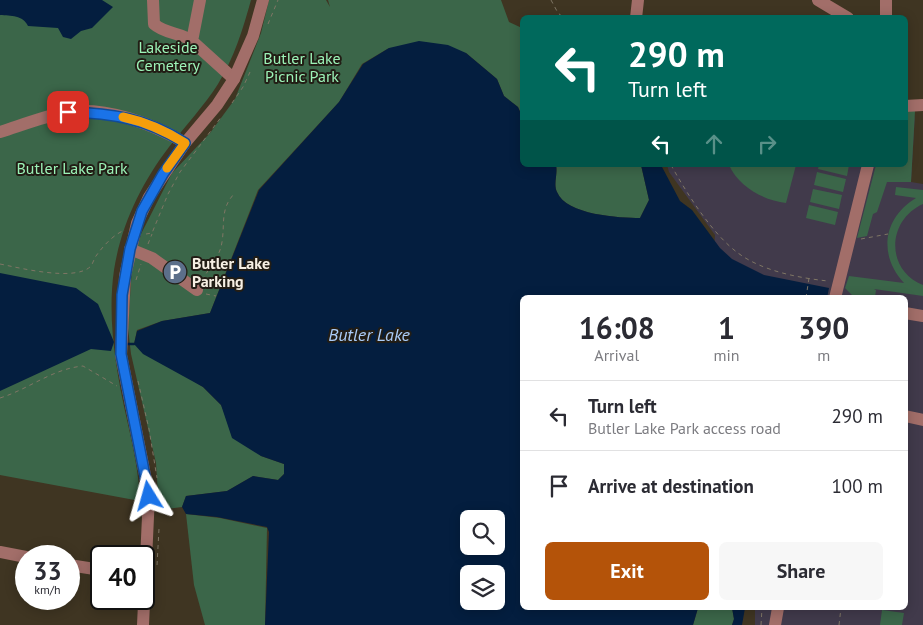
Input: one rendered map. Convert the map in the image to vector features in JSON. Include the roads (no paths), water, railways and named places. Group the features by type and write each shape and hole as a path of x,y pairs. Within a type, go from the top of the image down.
{"street":[{"path":"153,0 154,24 161,30 183,35 192,41 234,79"},
{"path":"192,41 200,0"},
{"path":"146,545 149,496 133,386 121,354 125,276 130,249 137,223 149,197 185,143 217,106 234,79 253,36 263,0"},
{"path":"636,15 638,0"},
{"path":"818,0 843,15"},
{"path":"886,0 886,15"},
{"path":"908,106 923,105"},
{"path":"0,132 68,112 90,112 145,122 165,130 185,143"},
{"path":"836,295 868,167"},
{"path":"130,249 144,254 197,290"},
{"path":"908,314 923,316"},
{"path":"908,417 923,420"},
{"path":"0,552 15,555"},
{"path":"143,610 143,625"},
{"path":"775,625 778,610"}],"water":[{"path":"0,0 102,0 113,7 92,28 81,31 71,39 63,37 58,28 28,26 20,18 0,15"},
{"name":"Butler Lake","path":"419,41 448,45 466,53 497,79 504,96 518,107 520,112 520,167 556,167 555,186 557,192 562,200 571,206 594,214 640,218 649,200 641,167 662,167 680,201 692,210 720,248 732,259 764,275 829,288 828,295 520,295 520,610 697,610 693,625 265,625 269,532 267,527 217,517 186,514 182,507 186,496 227,491 253,476 278,480 284,474 284,464 261,456 232,438 221,405 203,387 143,354 134,344 137,331 162,321 210,313 259,190 339,102 363,64 389,48"},
{"path":"0,273 76,288 98,304 114,342 111,351 91,349 0,391"},
{"path":"732,610 745,610 742,625 732,625 734,619"}],"waterway":[{"path":"125,344 134,344"}],"place":[{"name":"Butler Lake Parking","path":"175,272"}],"park label":[{"name":"Lakeside Cemetery","path":"168,56"},
{"name":"Butler Lake Picnic Park","path":"302,67"},
{"name":"Butler Lake Park","path":"72,168"}]}
